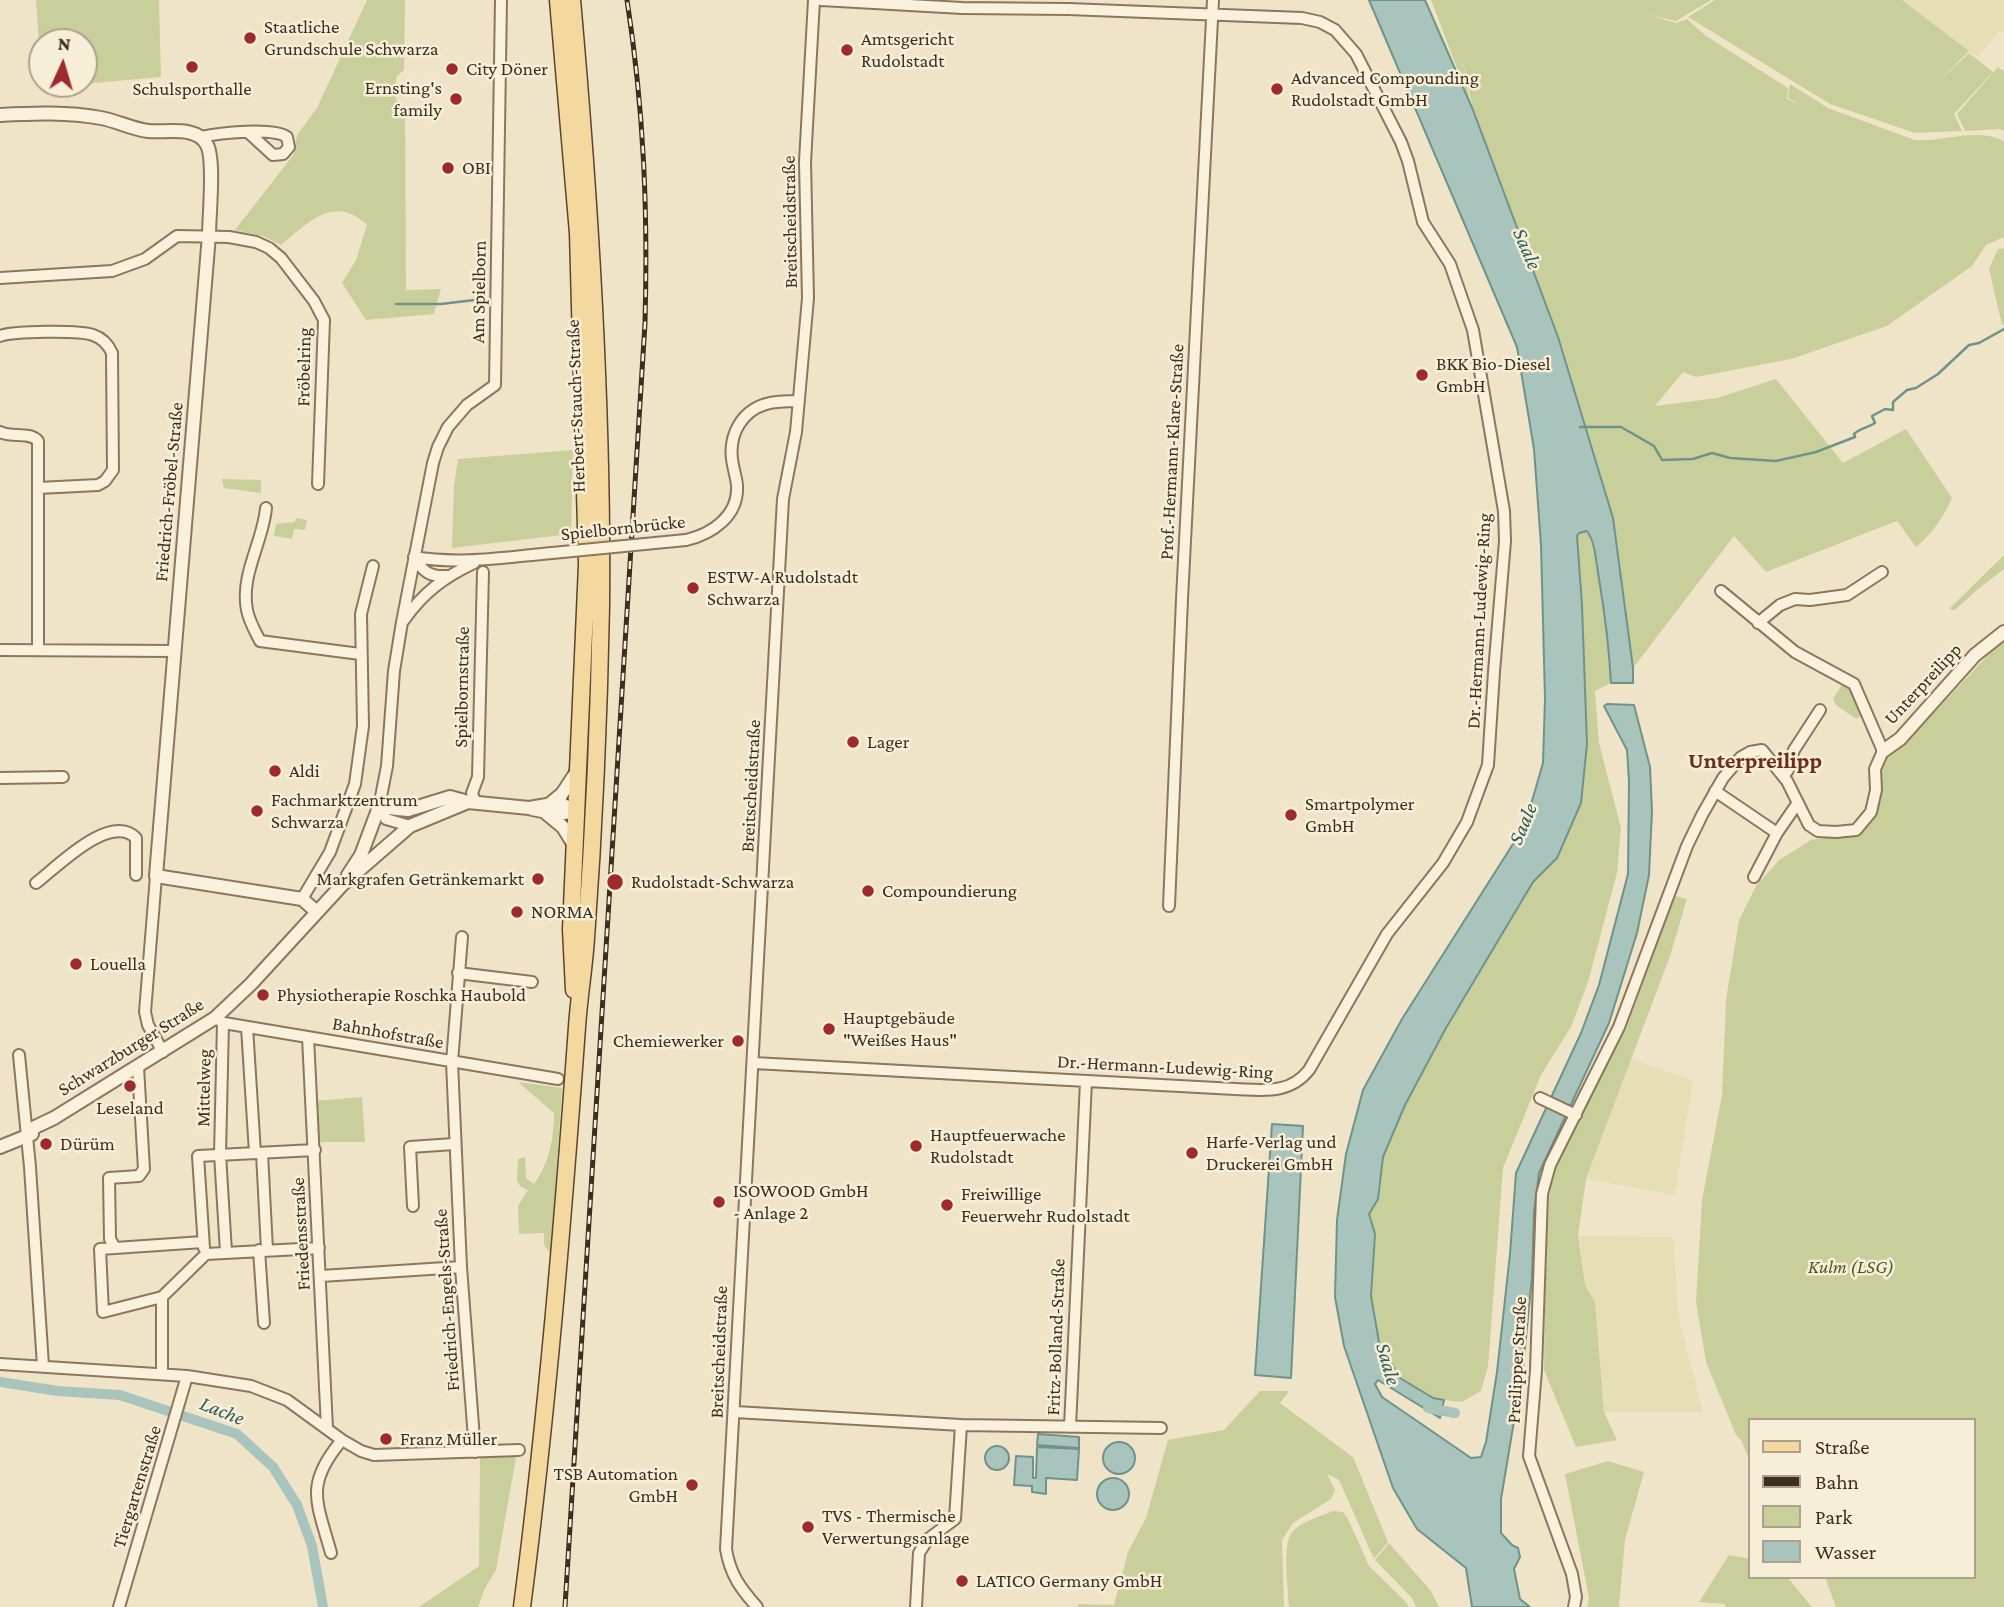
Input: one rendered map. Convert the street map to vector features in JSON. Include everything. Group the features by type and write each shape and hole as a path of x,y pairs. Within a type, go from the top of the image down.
{"main road":[{"name":"Herbert-Stauch-Straße","path":"558,0 578,233 584,424 587,607 571,929 577,1020"},
{"name":"Herbert-Stauch-Straße","path":"572,0 591,231 601,606 586,936 577,1020"},
{"path":"576,811 593,811"},
{"path":"522,1607 554,1322 577,1020"}],"street":[{"name":"Am Spielborn","path":"414,557 438,447 449,427 467,405 495,385 501,0"},
{"name":"Breitscheidstraße","path":"757,1607 740,1587 730,1569 726,1549 783,499 796,432 808,298 805,162 814,0"},
{"name":"Dr.-Hermann-Ludewig-Ring","path":"754,1063 1268,1090 1294,1085 1309,1070 1387,934 1443,863 1467,822 1489,765 1505,541 1504,511 1473,330 1450,264 1423,222 1408,161 1369,77 1356,54 1335,30 1320,22 1303,18 1213,13 961,8 821,0"},
{"name":"Prof.-Hermann-Klare-Straße","path":"1169,906 1213,0"},
{"path":"0,115 72,114 110,120 138,129 185,132 201,137 249,133"},
{"name":"Friedrich-Fröbel-Straße","path":"163,1052 148,1026 145,1012 209,235 209,151 207,143 201,137"},
{"name":"Fröbelring","path":"0,278 113,271 145,259 177,236 209,235 256,242 269,248 281,258 320,310 325,335 318,484"},
{"path":"0,336 16,333 86,332 105,342 112,353 113,470 98,485 38,488"},
{"name":"Spielbornbrücke","path":"402,622 417,602 447,576 552,553 704,536 726,519 733,507 737,486 731,455 738,424 751,411 767,403 799,401"},
{"path":"0,432 10,436 32,436 38,441 38,650"},
{"path":"266,508 264,526 251,562 246,599 247,612 260,641 360,654"},
{"name":"Spielbornbrücke","path":"414,557 480,567"},
{"path":"414,557 426,573 433,577 447,576"},
{"name":"Schwarzburger Straße","path":"342,885 361,855 379,807 387,766 394,671 414,557"},
{"path":"302,899 330,852 355,784 363,726 361,614 373,566"},
{"name":"Spielbornstraße","path":"471,802 478,777 480,567"},
{"path":"1758,623 1780,605 1795,599 1810,600 1847,595 1882,572"},
{"name":"Unterpreilipp","path":"1721,591 1758,623 1815,664 1854,684 1883,751"},
{"name":"Unterpreilipp","path":"1715,791 1741,757 1762,750 1792,789 1809,825 1818,831 1856,830 1871,811 1876,790 1875,769 1883,751 1900,739 1975,655 2004,632"},
{"path":"0,650 175,651"},
{"path":"1783,776 1788,770 1794,750 1820,710"},
{"path":"548,808 562,794 578,769"},
{"path":"0,778 63,777"},
{"path":"1715,791 1777,833"},
{"name":"Preilipper Straße","path":"1574,1607 1576,1597 1573,1574 1529,1456 1536,1370 1542,1194 1550,1165 1573,1113 1619,1027 1687,846 1715,791"},
{"name":"Schwarzburger Straße","path":"379,807 408,810 450,797 471,802 548,808"},
{"name":"Schwarzburger Straße","path":"0,1147 27,1135 34,1127 54,1118 219,1020 342,885 410,826 471,802"},
{"path":"548,808 564,804 576,811"},
{"path":"1754,877 1777,833 1797,804"},
{"path":"379,807 386,819 410,826"},
{"path":"548,808 574,845"},
{"path":"36,883 96,836 120,831 132,833 136,838 136,874"},
{"path":"156,876 302,899 317,912"},
{"name":"Friedrich-Engels-Straße","path":"462,937 452,1062 454,1144 475,1452"},
{"path":"458,973 532,982"},
{"name":"Bahnhofstraße","path":"219,1020 558,1079"},
{"name":"Mittelweg","path":"219,1020 220,1154 226,1252"},
{"path":"247,1027 258,1153 264,1323"},
{"name":"Friedensstraße","path":"308,1037 327,1428"},
{"path":"19,1055 43,1366"},
{"path":"115,1248 110,1240 109,1178 139,1176 144,1169 138,1067"},
{"name":"Fritz-Bolland-Straße","path":"1070,1427 1086,1081"},
{"path":"1543,1099 1573,1113"},
{"name":"Friedrich-Engels-Straße","path":"413,1206 410,1147 454,1144"},
{"name":"Mittelweg","path":"206,1254 198,1156 314,1150"},
{"path":"203,1242 100,1249 103,1312 162,1297 206,1254 320,1248"},
{"path":"321,1276 461,1267"},
{"path":"162,1297 162,1374"},
{"path":"0,1364 187,1376 251,1386 287,1401 342,1440 374,1455 519,1450"},
{"name":"Tiergartenstraße","path":"119,1607 187,1376"},
{"name":"Fritz-Bolland-Straße","path":"735,1412 961,1425 1161,1428"},
{"path":"916,1607 919,1553 928,1539 955,1520 961,1425"},
{"path":"331,1553 316,1500 316,1484 324,1464 342,1440"}],"shaded area":[{"path":"1902,0 2004,0 2004,33 2000,31 1977,57"},
{"path":"1631,1059 1693,1080 1675,1195 1586,1179"},
{"path":"1578,1236 1673,1237 1679,1319 1703,1412 1604,1412 1595,1302 1585,1285"}],"green space":[{"path":"36,0 159,0 161,77 98,83 98,28 38,28"},
{"path":"367,0 405,0 404,70 396,77 396,100 405,110 406,290 441,289 434,314 366,320 342,283 356,260 367,225 355,216 344,212 322,215 281,245 263,236 235,230 294,154 297,135 317,108"},
{"path":"1431,0 1711,0 1676,21 1649,15 1676,23 1687,19 1706,36 1788,88 1787,99 1801,105 1788,98 1790,84 1828,108 1915,140 1982,135 2004,141 2004,237 1986,245 1972,266 1887,326 1791,359 1696,377 1683,372 1655,406 1717,398 1776,379 1843,463 1906,429 1952,498 1937,525 1922,542 1916,547 1897,521 1766,572 1734,536 1633,668 1613,518 1558,337 1473,110 1462,57 1470,102"},
{"path":"1715,0 1902,0 1969,51 1936,84 1969,53 1993,72 1954,114 1962,131 1915,133 1830,104 1688,17"},
{"path":"1998,67 2004,71 2004,131 1965,131 1957,114"},
{"path":"2004,248 2002,325 1989,269 1998,249"},
{"path":"573,450 571,534 452,548 454,485 458,459"},
{"path":"222,479 261,480 261,493 224,488"},
{"path":"296,518 307,520 305,530 294,529 292,539 274,536 276,524 295,522"},
{"path":"1587,531 1595,553 1609,642 1611,683 1595,691 1599,743 1621,828 1617,873 1588,982 1571,1027 1541,1075 1503,1168 1488,1367 1481,1391 1462,1402 1434,1399 1400,1378 1379,1342 1371,1296 1375,1234 1369,1214 1378,1199 1383,1157 1405,1105 1446,1028 1533,882 1557,858 1587,744 1577,536"},
{"path":"2004,555 2004,569 1955,610 1949,609"},
{"name":"Kulm (LSG)","path":"2004,642 2004,1607 1836,1607 1826,1579 1976,1579 1976,1418 1748,1418 1748,1456 1736,1435 1706,1362 1696,1302 1702,1200 1722,1095 1726,1000 1739,920 1756,886 1779,860 1811,840 1862,831 1876,812 1880,768 1885,756 1915,733 1990,653"},
{"path":"1843,683 1852,689 1863,715 1856,719 1836,705 1833,699"},
{"path":"1675,896 1687,899 1670,956 1586,1179 1578,1236 1585,1285 1595,1302 1604,1412 1617,1440 1576,1447 1544,1370 1546,1212 1552,1177 1580,1116 1626,1029"},
{"path":"518,1082 562,1088 551,1254 544,1245 544,1233 519,1234 518,1206 528,1190 517,1181 518,1159 525,1157 526,1178 534,1184 539,1176 550,1150 554,1113"},
{"path":"362,1097 365,1142 319,1142 315,1101"},
{"path":"1260,1391 1289,1391 1280,1403 1353,1457 1388,1542 1374,1559 1339,1480 1327,1474 1335,1490 1331,1499 1293,1523 1282,1540 1284,1607 1078,1607 1078,1604 1114,1605 1128,1552 1146,1518 1168,1440 1224,1430"},
{"path":"517,1452 496,1570 478,1607 419,1607 479,1566 480,1456"},
{"path":"1608,1461 1644,1472 1625,1540 1619,1607 1587,1607 1589,1598 1565,1474"},
{"path":"1333,1511 1343,1512 1369,1566 1409,1607 1289,1607 1286,1559 1290,1535 1304,1523"},
{"path":"1389,1543 1431,1591 1439,1607 1416,1607 1412,1598 1375,1560"},
{"path":"1729,1555 1748,1559 1748,1579 1789,1579 1812,1607 1726,1607 1724,1604 1699,1602"}],"water":[{"name":"Saale","path":"1369,0 1425,0 1473,110 1558,337 1613,518 1633,668 1633,683 1611,683 1605,618 1594,548 1587,531 1579,533 1577,536 1587,744 1581,803 1557,858 1533,882 1446,1028 1405,1105 1383,1157 1378,1199 1369,1214 1375,1234 1371,1296 1379,1342 1400,1378 1433,1398 1444,1400 1440,1418 1378,1380 1375,1384 1382,1397 1471,1458 1481,1457 1486,1442 1497,1372 1516,1173 1581,1033 1599,985 1628,874 1627,750 1604,706 1634,705 1650,767 1652,811 1649,875 1637,933 1609,1023 1539,1173 1523,1367 1501,1499 1501,1533 1518,1548 1520,1557 1514,1569 1520,1599 1530,1607 1472,1607 1466,1568 1417,1529 1393,1488 1344,1346 1335,1297 1337,1220 1346,1154 1363,1090 1402,1019 1525,825 1543,763 1545,698 1541,545 1534,449 1517,347"},
{"path":"1272,1124 1303,1126 1291,1378 1255,1375"},
{"path":"1038,1434 1079,1437 1079,1448 1037,1445"},
{"path":"1119,1442 1130,1447 1135,1458 1130,1469 1119,1474 1108,1469 1103,1458 1108,1447"},
{"path":"997,1446 1006,1449 1009,1458 1006,1467 997,1470 988,1467 985,1458 988,1449"},
{"path":"1037,1447 1079,1449 1077,1480 1046,1478 1046,1494 1032,1492 1032,1486 1014,1485 1016,1456 1033,1457 1033,1478 1036,1478"},
{"path":"1113,1478 1124,1483 1129,1494 1124,1505 1113,1510 1102,1505 1097,1494 1102,1483"}],"waterway":[{"path":"396,304 441,304 483,299"},
{"path":"1580,427 1621,427 1654,446 1662,460 1693,459 1712,453 1730,458 1776,461 1816,452 1855,437 1856,432 1875,423 1872,416 1885,409 1893,410 1893,402 1907,390 1916,388 1938,374 1969,345 1979,343 2004,329"},
{"name":"Lache","path":"0,1382 58,1391 120,1395 237,1434 273,1467 297,1505 312,1546 323,1607"},
{"path":"1428,1408 1455,1413"}],"railway":[{"path":"565,1607 645,323 644,161 627,0"}],"place":[{"name":"Staatliche Grundschule Schwarza","path":"250,38"},
{"name":"Amtsgericht Rudolstadt","path":"847,50"},
{"name":"Schulsporthalle","path":"192,67"},
{"name":"City Döner","path":"452,69"},
{"name":"Advanced Compounding Rudolstadt GmbH","path":"1277,89"},
{"name":"Ernsting's family","path":"456,99"},
{"name":"OBI","path":"448,168"},
{"name":"BKK Bio-Diesel GmbH","path":"1422,375"},
{"name":"ESTW-A Rudolstadt Schwarza","path":"693,588"},
{"name":"Lager","path":"853,742"},
{"name":"Aldi","path":"275,771"},
{"name":"Fachmarktzentrum Schwarza","path":"257,811"},
{"name":"Smartpolymer GmbH","path":"1291,815"},
{"name":"Markgrafen Getränkemarkt","path":"538,879"},
{"name":"Rudolstadt-Schwarza","path":"615,882"},
{"name":"Compoundierung","path":"868,891"},
{"name":"NORMA","path":"517,912"},
{"name":"Louella","path":"76,964"},
{"name":"Physiotherapie Roschka Haubold","path":"263,995"},
{"name":"Hauptgebäude \"Weißes Haus\"","path":"829,1029"},
{"name":"Chemiewerker","path":"738,1041"},
{"name":"Leseland","path":"130,1086"},
{"name":"Dürüm","path":"46,1144"},
{"name":"Hauptfeuerwache Rudolstadt","path":"916,1146"},
{"name":"Harfe-Verlag und Druckerei GmbH","path":"1192,1153"},
{"name":"ISOWOOD GmbH - Anlage 2","path":"719,1202"},
{"name":"Freiwillige Feuerwehr Rudolstadt","path":"947,1205"},
{"name":"Franz Müller","path":"386,1439"},
{"name":"TSB Automation GmbH","path":"692,1485"},
{"name":"TVS - Thermische Verwertungsanlage","path":"808,1527"},
{"name":"LATICO Germany GmbH","path":"962,1581"}],"district":[{"name":"Unterpreilipp","path":"1755,761"}]}
